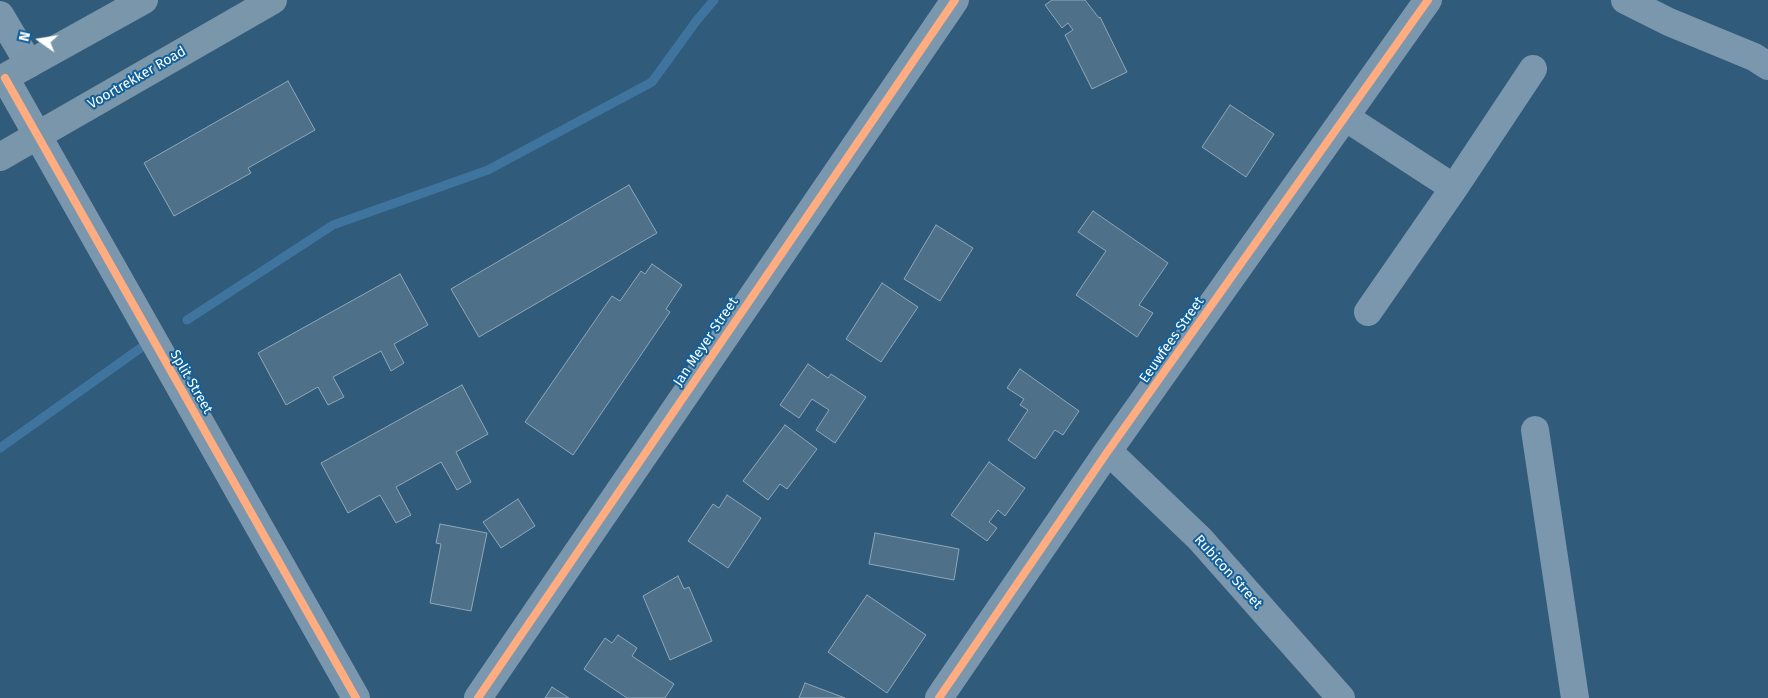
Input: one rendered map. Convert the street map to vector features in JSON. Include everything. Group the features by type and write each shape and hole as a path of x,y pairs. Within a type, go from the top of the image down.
{"main road":[{"path":"2,79 144,0"},
{"name":"Voortrekker Road","path":"0,157 273,0"}],"street":[{"name":"Jan Meyer Street","path":"478,698 955,0"},
{"name":"Eeuwfees Street","path":"939,698 1108,451 1428,0"},
{"path":"1625,0 1669,22 1754,58 1768,66"},
{"path":"0,15 29,64"},
{"path":"1368,312 1533,69"},
{"name":"Split Street","path":"2,79 37,135 356,698"},
{"path":"1346,116 1454,188"},
{"path":"1535,430 1575,698"},
{"name":"Rubicon Street","path":"1108,451 1200,539 1341,698"}],"building":[{"path":"1052,0 1085,0 1100,17 1127,72 1092,89 1065,35 1073,30 1068,23 1062,28 1045,5"},
{"path":"288,81 315,130 248,168 251,173 174,216 144,163"},
{"path":"1230,105 1274,134 1246,177 1202,147"},
{"path":"629,185 657,233 479,337 451,289"},
{"path":"1093,211 1168,263 1139,305 1153,313 1137,337 1076,295 1106,251 1078,232"},
{"path":"936,225 973,248 940,301 904,279"},
{"path":"652,264 682,285 666,309 670,312 573,455 525,422 612,296 620,301 641,271 645,274"},
{"path":"400,274 428,325 394,344 404,363 391,371 381,351 333,377 344,397 328,405 318,387 286,405 258,353"},
{"path":"882,283 918,307 881,362 846,339"},
{"path":"808,364 828,378 831,374 866,397 835,443 816,430 829,410 812,399 799,418 780,405"},
{"path":"1020,369 1079,411 1063,435 1055,430 1035,459 1008,440 1028,410 1020,405 1024,399 1007,388"},
{"path":"462,385 488,434 456,452 471,482 457,490 441,462 396,487 411,515 396,523 380,495 348,513 321,463"},
{"path":"785,425 817,449 787,489 780,484 768,500 743,481"},
{"path":"989,462 1025,488 1005,516 998,510 989,522 997,528 987,541 951,515"},
{"path":"727,495 761,518 728,568 688,541 713,504 719,508"},
{"path":"518,499 535,526 501,548 483,522"},
{"path":"440,524 487,533 471,611 430,603 441,544 436,543"},
{"path":"875,533 959,549 954,580 869,564"},
{"path":"678,576 684,589 689,587 712,641 670,660 643,596"},
{"path":"867,595 926,635 887,693 828,652"},
{"path":"618,635 637,648 632,656 674,684 665,698 627,698 584,669 605,638 612,643"},
{"path":"805,683 845,698 799,698"},
{"path":"552,687 569,698 545,698"}],"waterway":[{"path":"187,320 333,225 488,170 652,82 714,0"},
{"path":"0,448 142,347"}],"cycle path":[{"path":"478,698 955,0"},
{"path":"939,698 1108,451 1428,0"},
{"path":"5,78 356,698"}]}
